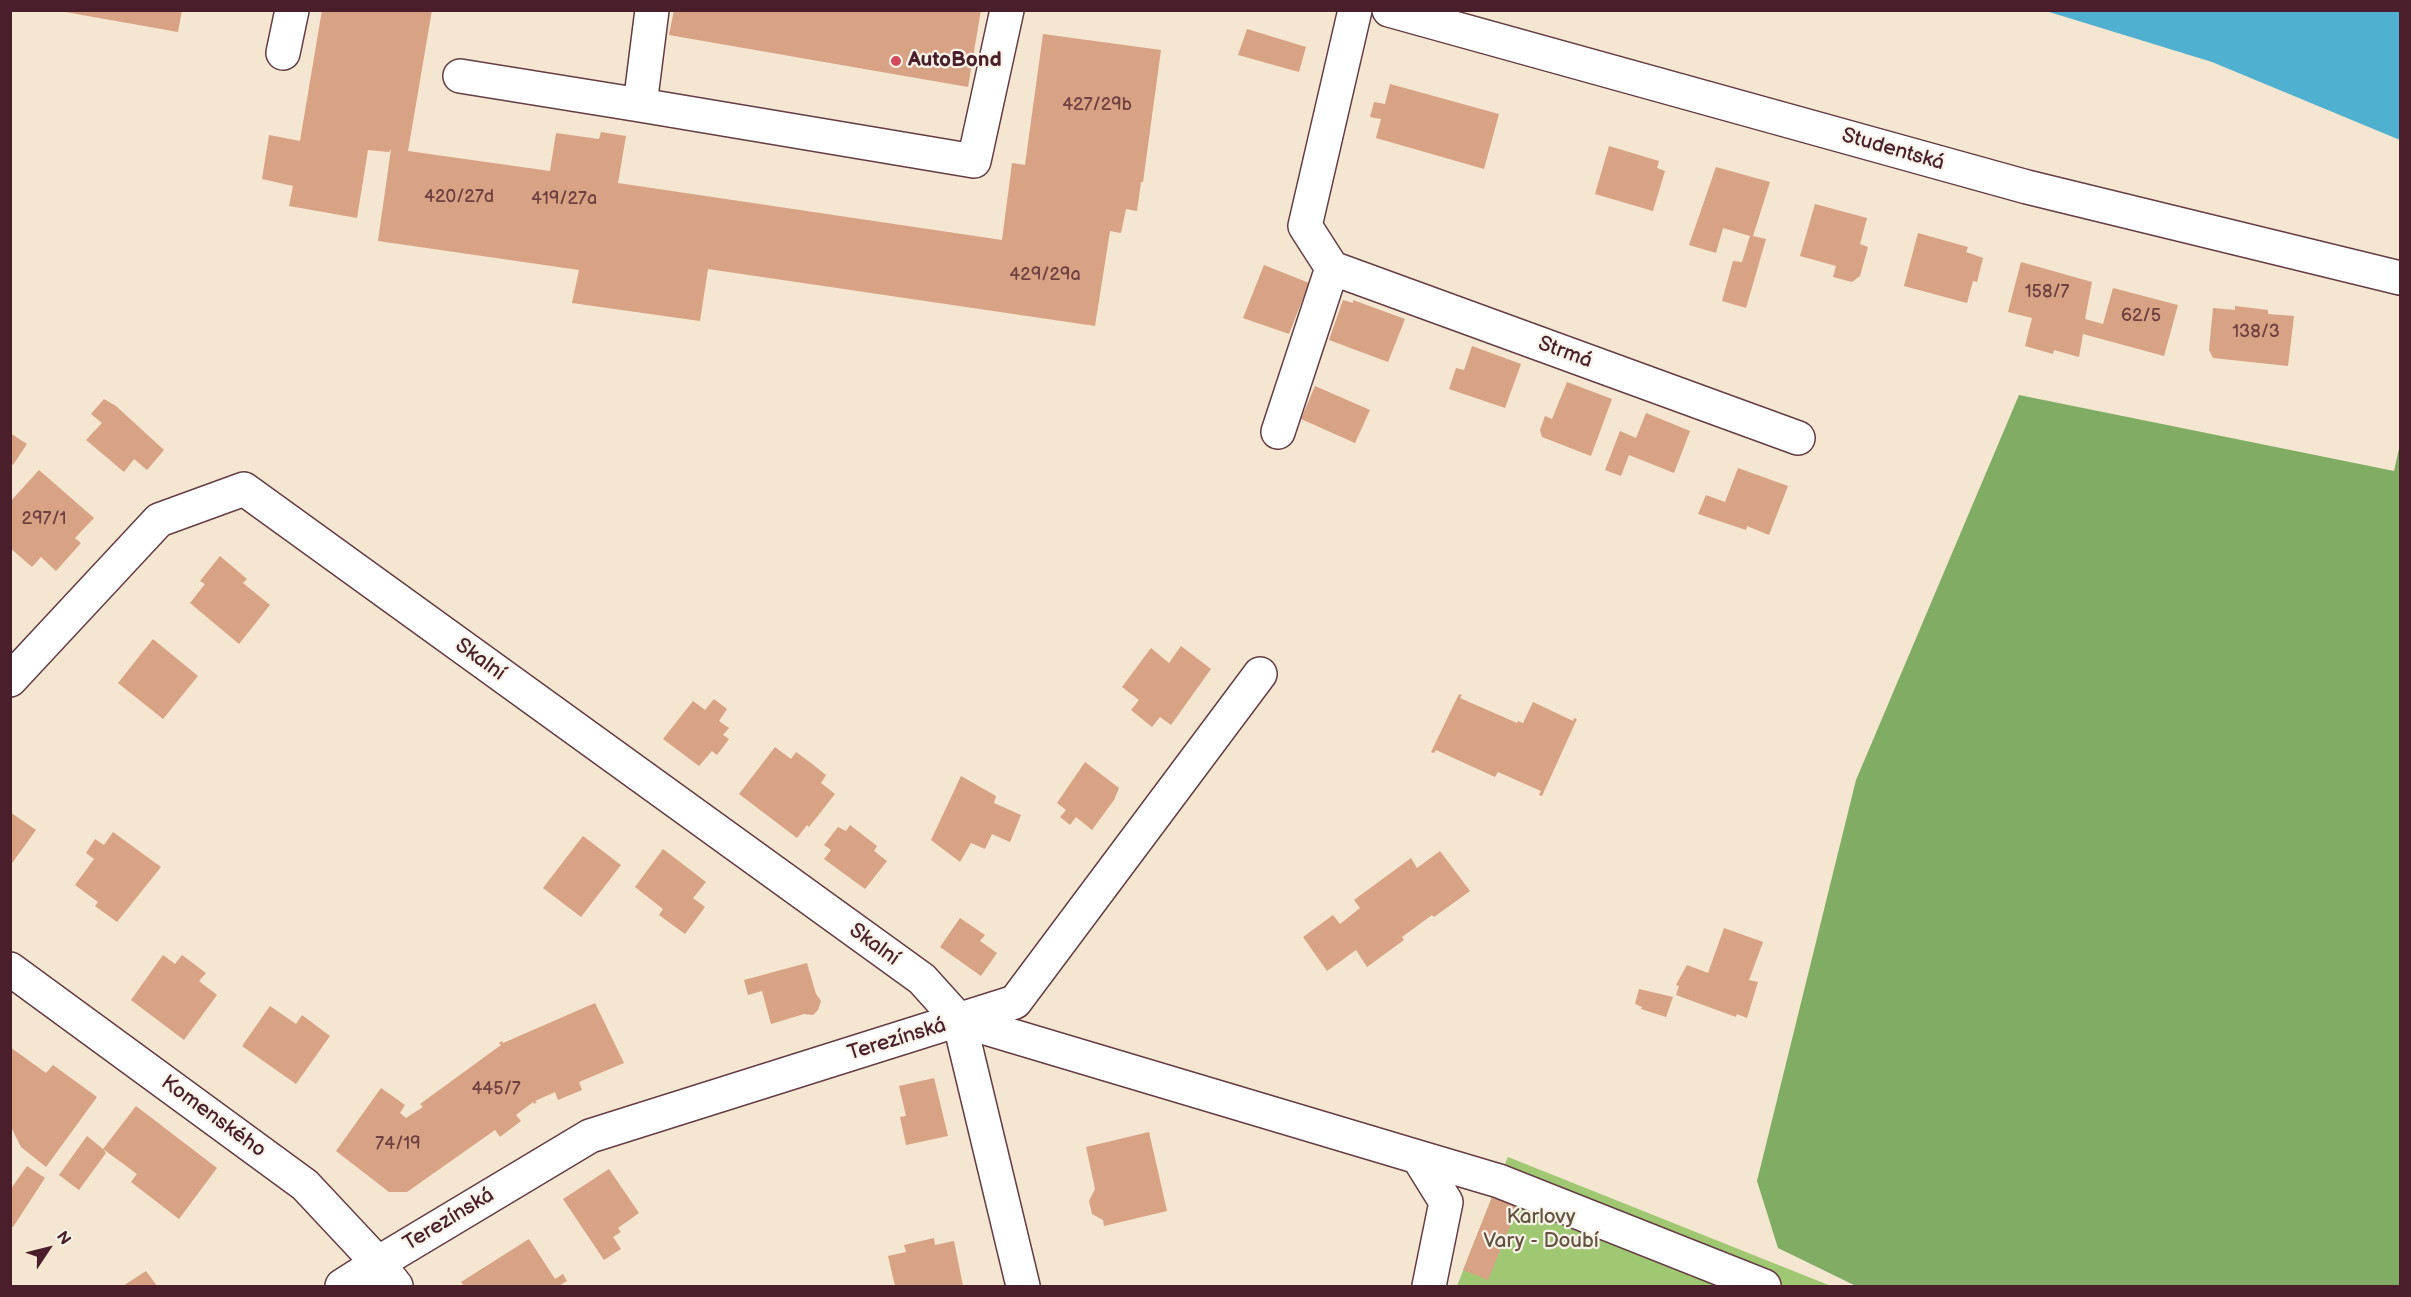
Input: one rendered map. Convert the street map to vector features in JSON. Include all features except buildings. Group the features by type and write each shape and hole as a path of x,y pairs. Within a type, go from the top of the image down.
{"street":[{"path":"283,53 292,10"},
{"path":"640,105 652,10"},
{"path":"460,76 974,161 1007,10"},
{"path":"1278,432 1332,268 1305,226 1354,10"},
{"name":"Studentská","path":"1389,10 2027,188 2400,278"},
{"name":"Strmá","path":"1332,268 1798,438"},
{"name":"Skalní","path":"10,680 159,520 244,489 922,979 959,1020 1023,1287"},
{"path":"959,1020 1015,1002 1260,674"},
{"name":"Komenského","path":"10,969 305,1185 387,1275"},
{"name":"Terezínská","path":"342,1287 387,1275 590,1136 959,1020 1498,1180 1764,1287"},
{"path":"1418,1157 1446,1202 1429,1287"}],"green space":[{"path":"2019,395 2394,471 2400,444 2400,1286 1856,1286 1778,1248 1757,1181 1856,780"},
{"name":"Karlovy Vary - Doubí","path":"1508,1157 1831,1286 1457,1286"}],"water":[{"path":"2046,11 2400,11 2400,140 2212,62"}],"place":[{"name":"AutoBond","path":"896,61"}]}
